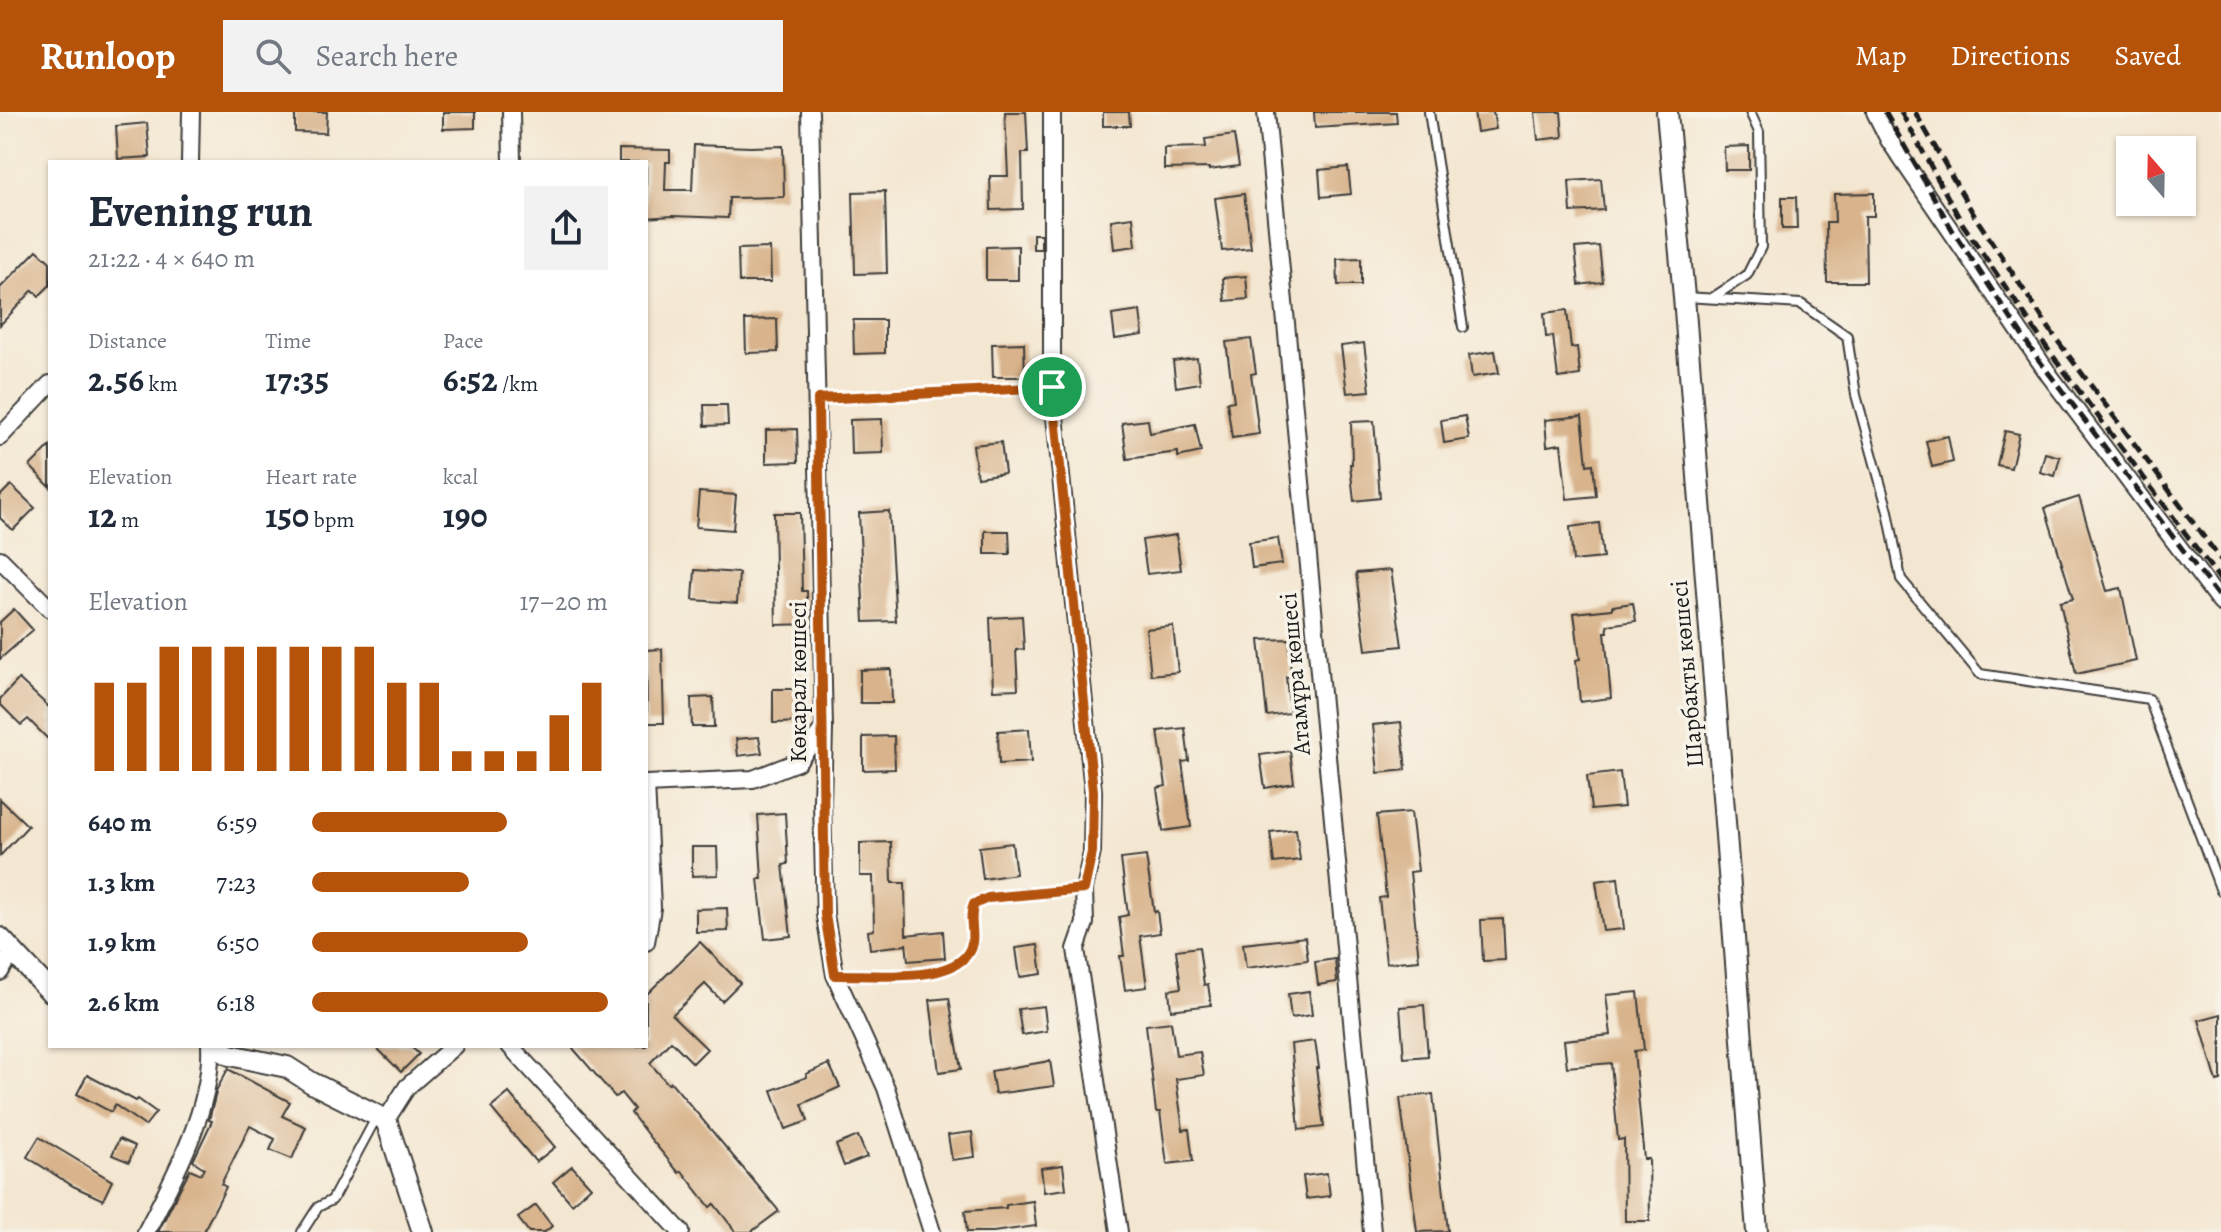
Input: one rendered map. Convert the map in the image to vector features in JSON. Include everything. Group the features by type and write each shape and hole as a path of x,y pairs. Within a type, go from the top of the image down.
{"street":[{"path":"190,160 191,112"},
{"path":"511,112 512,160"},
{"name":"Көкарал көшесі","path":"810,112 818,399 825,915 835,975 886,1088 932,1232"},
{"path":"1052,112 1052,387 1093,791 1092,852 1084,889 1085,923 1076,949 1119,1232"},
{"name":"Атамұра көшесі","path":"1266,112 1372,1232"},
{"name":"Шарбақты көшесі","path":"1667,112 1757,1232"},
{"path":"1875,112 1889,140 2050,376 2221,603"},
{"path":"0,437 48,386"},
{"path":"0,559 48,607"},
{"path":"648,784 753,779 797,762 824,728"},
{"path":"648,825 652,908 648,936"},
{"path":"0,972 6,945"},
{"path":"6,945 48,989"},
{"path":"146,1232 181,1166 211,1070 212,1048"},
{"path":"216,1048 230,1055 287,1067 312,1083 382,1117 423,1232"},
{"path":"382,1117 407,1087 452,1048"},
{"path":"512,1048 681,1232"},
{"path":"414,1232 416,1210"}],"lane":[{"path":"1429,112 1463,327"},
{"path":"1711,299 1747,275 1761,247 1759,132 1750,112"},
{"path":"1684,297 1801,304 1847,336 1856,395 1888,511 1901,579 1980,674 2149,699 2221,891"},
{"path":"818,399 1052,387"},
{"path":"835,975 935,973 954,966 968,955 973,942 971,911 974,904 988,898 1084,889"},
{"path":"302,1232 318,1207 332,1200 382,1117"}],"building":[{"path":"295,112 327,112 326,133 295,132"},
{"path":"443,112 475,112 475,128 443,129"},
{"path":"1005,112 1026,112 1028,153 1022,153 1023,209 991,210 990,176 1008,176"},
{"path":"1103,112 1129,112 1130,126 1103,126"},
{"path":"1314,112 1396,112 1397,123 1315,128"},
{"path":"1474,112 1493,112 1496,129 1477,132"},
{"path":"1535,112 1561,112 1563,137 1538,140"},
{"path":"147,123 150,157 118,159 116,126"},
{"path":"1234,135 1239,166 1209,170 1164,169 1164,148 1206,147 1205,139"},
{"path":"694,145 783,146 784,197 729,198 728,218 648,218 648,160 619,160 619,149 670,150 670,162 666,162 665,190 692,190"},
{"path":"1749,146 1749,170 1725,170 1724,147"},
{"path":"1348,167 1351,194 1321,197 1319,170"},
{"path":"1601,179 1604,210 1571,212 1569,181"},
{"path":"885,191 887,273 855,274 853,192"},
{"path":"1874,193 1874,216 1865,216 1866,282 1827,282 1826,223 1835,223 1834,194"},
{"path":"1244,194 1251,248 1222,251 1215,198"},
{"path":"1782,197 1796,197 1797,229 1782,229"},
{"path":"1133,217 1136,246 1114,249 1111,220"},
{"path":"1033,234 1041,234 1041,249 1033,249"},
{"path":"1018,246 1018,280 986,280 986,247"},
{"path":"1599,246 1603,282 1579,285 1575,248"},
{"path":"770,248 771,282 739,282 738,249"},
{"path":"37,250 48,260 48,287 39,296 33,290 0,325 0,288"},
{"path":"1361,258 1361,285 1338,285 1337,259"},
{"path":"1246,276 1248,299 1225,301 1223,278"},
{"path":"1567,310 1571,348 1577,347 1580,375 1558,378 1553,336 1546,337 1544,313"},
{"path":"1140,311 1143,335 1115,339 1112,315"},
{"path":"777,319 778,352 746,353 745,320"},
{"path":"853,320 885,320 885,353 854,354"},
{"path":"1251,339 1256,373 1251,374 1259,434 1232,438 1227,402 1234,401 1226,342"},
{"path":"1024,343 1025,377 993,377 992,344"},
{"path":"1364,343 1370,391 1347,393 1341,346"},
{"path":"1495,351 1499,373 1472,377 1469,355"},
{"path":"1197,358 1200,383 1176,387 1173,361"},
{"path":"704,405 727,405 728,425 705,426"},
{"path":"1465,416 1469,439 1444,443 1441,420"},
{"path":"1582,416 1587,465 1593,464 1596,496 1567,499 1561,444 1547,446 1545,420"},
{"path":"882,419 883,453 851,454 850,420"},
{"path":"1148,420 1150,433 1195,424 1201,452 1178,457 1178,452 1127,459 1122,423"},
{"path":"1374,421 1380,498 1354,501 1350,464 1351,422"},
{"path":"797,429 798,462 766,463 766,430"},
{"path":"2005,431 2019,434 2011,468 1997,465"},
{"path":"1948,436 1953,462 1932,467 1926,441"},
{"path":"1001,442 1005,473 977,477 973,445"},
{"path":"48,448 48,485 30,466"},
{"path":"2045,453 2060,457 2055,476 2040,472"},
{"path":"11,485 35,508 13,530 0,518 0,496"},
{"path":"699,492 736,495 733,530 696,527"},
{"path":"2079,497 2107,591 2121,588 2136,661 2076,674 2060,602 2073,599 2045,508"},
{"path":"889,511 896,621 864,622 859,513"},
{"path":"774,513 800,513 802,591 807,591 808,624 776,625"},
{"path":"1599,523 1603,558 1573,561 1570,527"},
{"path":"985,531 1009,531 1010,554 985,554"},
{"path":"1176,535 1181,570 1147,574 1142,540"},
{"path":"1278,538 1282,564 1252,568 1249,542"},
{"path":"695,570 739,573 737,603 693,600"},
{"path":"1391,570 1402,646 1366,650 1356,573"},
{"path":"1633,603 1636,621 1607,625 1608,632 1605,632 1611,698 1580,702 1576,660 1580,659 1574,613 1612,609 1612,606"},
{"path":"14,609 33,630 0,659 0,622"},
{"path":"1022,616 1024,649 1016,650 1018,689 993,690 990,618"},
{"path":"1173,626 1178,672 1151,675 1146,629"},
{"path":"1289,639 1291,676 1286,677 1290,713 1267,716 1259,640"},
{"path":"662,649 664,723 648,723 648,650"},
{"path":"891,669 892,703 860,703 860,670"},
{"path":"19,679 48,706 48,739 28,719 21,725 0,704 0,699"},
{"path":"773,689 804,689 805,722 773,723"},
{"path":"713,697 714,727 692,727 691,698"},
{"path":"1401,722 1406,770 1378,773 1373,725"},
{"path":"1185,728 1189,761 1182,762 1191,827 1163,831 1157,788 1166,786 1158,731"},
{"path":"1029,729 1031,762 999,764 998,731"},
{"path":"894,736 895,769 863,770 863,737"},
{"path":"759,737 762,753 738,756 736,739"},
{"path":"1290,751 1294,783 1265,788 1260,755"},
{"path":"1620,772 1624,807 1591,810 1587,776"},
{"path":"0,799 28,826 0,856"},
{"path":"1411,812 1418,871 1410,872 1419,960 1386,963 1379,898 1386,897 1377,815"},
{"path":"785,813 788,864 783,865 791,936 765,939 758,879 762,879 758,815"},
{"path":"1296,829 1300,860 1274,863 1270,832"},
{"path":"891,842 892,883 905,883 906,935 943,931 945,958 908,961 906,943 870,949 868,931 874,930 873,876 860,876 860,843"},
{"path":"1012,843 1016,874 983,879 979,847"},
{"path":"692,847 717,847 718,875 692,876"},
{"path":"1146,856 1160,933 1140,936 1147,987 1125,990 1119,917 1128,915 1121,859"},
{"path":"1618,878 1624,929 1603,931 1596,881"},
{"path":"727,908 728,931 696,932 696,909"},
{"path":"1503,919 1505,960 1483,961 1481,920"},
{"path":"1305,937 1308,960 1246,968 1243,944"},
{"path":"700,942 740,983 722,1001 705,984 672,1015 707,1049 693,1063 671,1041 650,1063 668,1084 671,1082 779,1211 751,1232 736,1232 714,1204 710,1207 682,1171 679,1173 650,1138 631,1113 634,1109 621,1093 615,1097 573,1048 648,1048 648,993"},
{"path":"1038,945 1042,974 1020,977 1016,948"},
{"path":"1199,947 1204,985 1208,984 1211,1005 1171,1010 1169,990 1181,988 1176,950"},
{"path":"1335,959 1337,982 1318,985 1315,962"},
{"path":"1309,991 1312,1015 1291,1018 1288,994"},
{"path":"1638,992 1644,1050 1634,1051 1644,1159 1649,1159 1650,1221 1625,1221 1624,1139 1618,1140 1611,1063 1567,1067 1564,1040 1611,1035 1606,995"},
{"path":"949,998 961,1069 939,1072 930,1000"},
{"path":"1424,1005 1428,1056 1404,1058 1400,1007"},
{"path":"1044,1006 1047,1031 1022,1035 1018,1009"},
{"path":"2221,1014 2221,1081 2217,1082 2199,1020"},
{"path":"1171,1022 1176,1055 1200,1052 1204,1075 1176,1079 1183,1130 1189,1129 1193,1161 1167,1164 1160,1112 1156,1112 1146,1025"},
{"path":"1315,1041 1324,1127 1299,1130 1291,1044"},
{"path":"377,1048 412,1048 419,1054 401,1072"},
{"path":"1050,1061 1054,1086 995,1094 991,1071"},
{"path":"829,1064 840,1087 802,1104 808,1121 786,1129 772,1090 807,1077 806,1074"},
{"path":"228,1069 290,1102 282,1116 306,1127 292,1159 270,1150 275,1139 250,1126 221,1184 226,1187 203,1232 158,1232 190,1169 201,1174 204,1168 193,1161 212,1121 209,1120 217,1089"},
{"path":"87,1075 136,1101 138,1099 156,1112 145,1126 115,1105 111,1112 77,1094"},
{"path":"509,1093 555,1147 536,1162 491,1108"},
{"path":"1433,1094 1448,1231 1417,1232 1400,1098"},
{"path":"972,1132 975,1157 952,1160 948,1135"},
{"path":"858,1136 867,1157 844,1166 836,1145"},
{"path":"39,1137 112,1181 103,1200 73,1186 27,1157"},
{"path":"119,1139 135,1146 129,1162 112,1155"},
{"path":"1063,1165 1066,1189 1044,1192 1041,1168"},
{"path":"572,1166 591,1187 572,1204 553,1182"},
{"path":"1327,1173 1330,1196 1306,1199 1303,1176"},
{"path":"1033,1201 1036,1226 967,1232 965,1211 1006,1208 1006,1205"},
{"path":"536,1205 552,1226 545,1232 529,1232 518,1218"}],"railway":[{"path":"1885,112 1953,231 2035,355 2221,600"},
{"path":"1901,112 1962,223 2047,348 2221,581"},
{"path":"1915,112 1974,215 2057,340 2221,560"}],"route":[{"path":"1052,387 1093,791 1092,852 1084,889 988,898 974,904 971,911 973,942 968,955 954,966 935,973 835,975 825,915 818,399 1052,387"}]}
